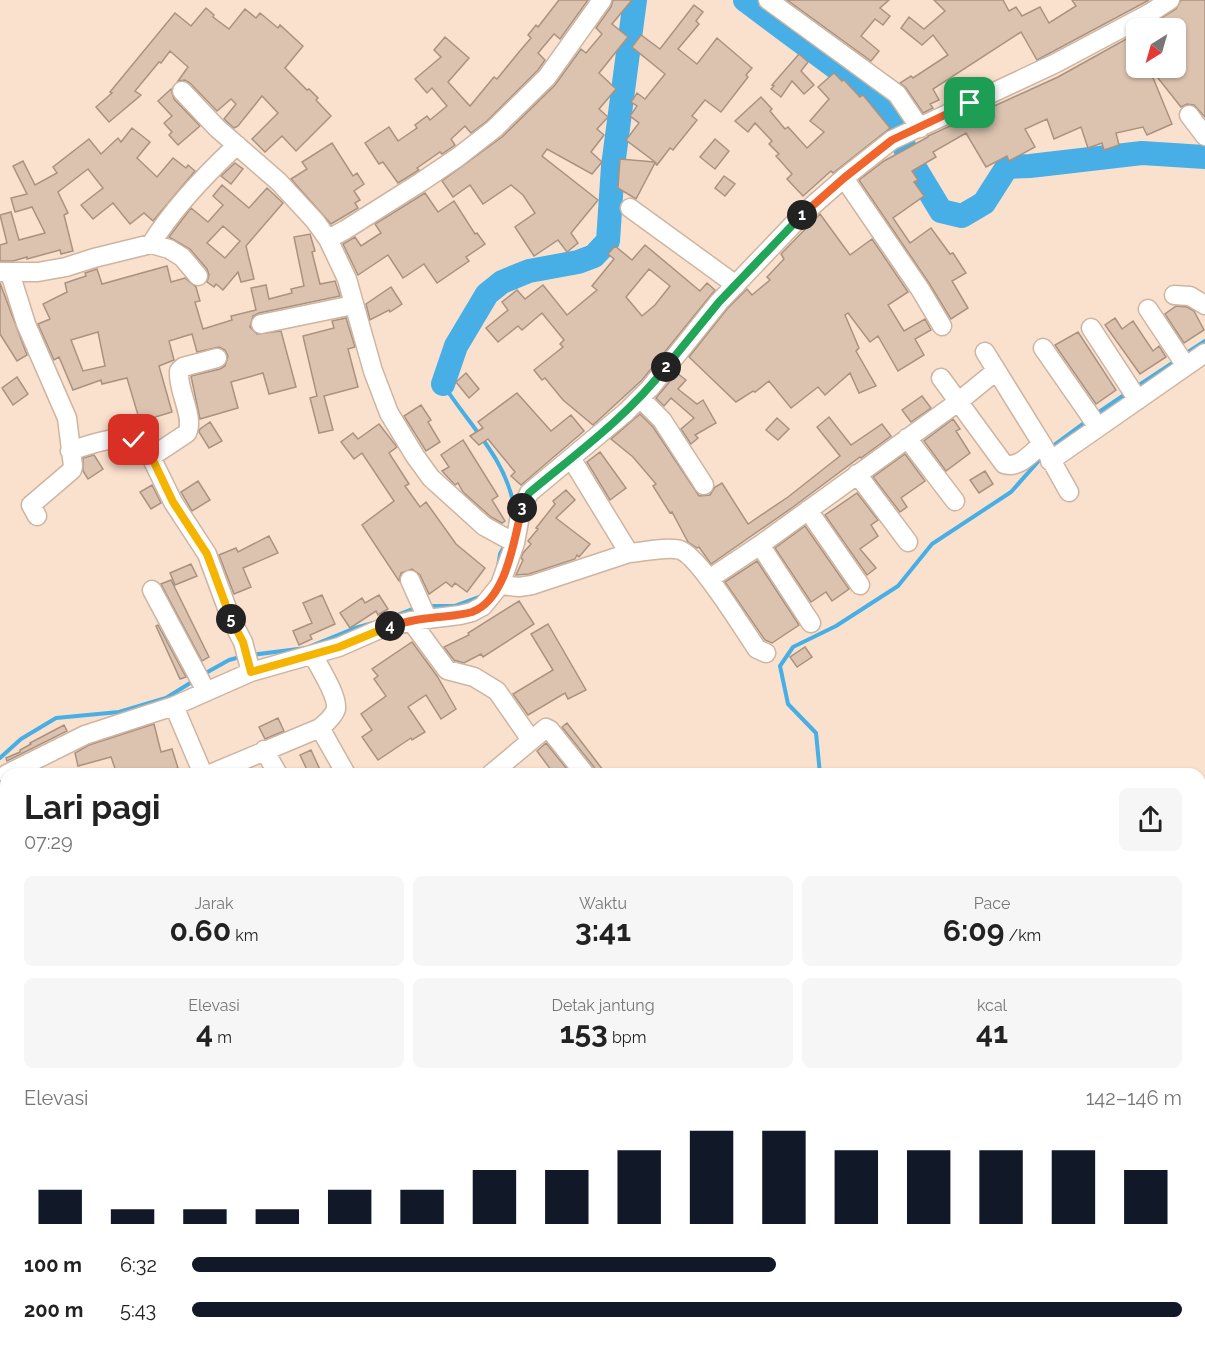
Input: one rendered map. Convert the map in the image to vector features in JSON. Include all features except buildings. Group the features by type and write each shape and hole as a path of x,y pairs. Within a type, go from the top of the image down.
{"street":[{"path":"328,239 345,231 421,182 494,129 547,77 603,0"},
{"path":"768,0 897,94 918,129"},
{"path":"40,767 85,735 174,706 202,682 248,661 313,655 339,647 420,612 472,612 483,606 500,585 510,540 529,493 640,398 736,285 803,213 892,140 1056,63 1150,14 1170,0"},
{"path":"182,91 204,116 279,182 315,220 328,239 347,279 373,371 390,413 415,456 432,478 484,526 510,540"},
{"path":"1189,115 1205,136"},
{"path":"151,244 166,220 237,145"},
{"path":"844,178 920,289 942,326"},
{"path":"630,208 736,285"},
{"path":"38,516 31,505 72,470 67,418 5,272 38,272 66,267 151,244 170,249 182,257 198,276"},
{"path":"1174,295 1185,294 1205,305"},
{"path":"261,324 353,304"},
{"path":"1148,309 1181,358"},
{"path":"1091,328 1135,394"},
{"path":"1043,348 1094,421"},
{"path":"986,352 1069,492"},
{"path":"941,378 1004,464 1010,466 1046,453 1135,394 1181,358 1205,353"},
{"path":"151,456 186,433 189,427 179,371 183,367 217,358"},
{"path":"709,579 760,545 958,402 996,370"},
{"path":"640,398 662,420 704,485"},
{"path":"907,438 955,501"},
{"path":"70,451 97,442 120,439 134,440 143,445 151,456 173,502 207,554 248,661"},
{"path":"571,458 629,553"},
{"path":"857,474 908,542"},
{"path":"808,510 860,585"},
{"path":"760,545 811,623"},
{"path":"500,585 519,587 532,585 629,553 682,550 709,579 757,649 766,653"},
{"path":"410,580 420,612 447,670 474,677 496,691 537,735"},
{"path":"152,590 202,682"},
{"path":"224,768 320,728 336,711 336,700 313,655"},
{"path":"174,706 200,768"},
{"path":"320,728 343,768"},
{"path":"498,768 537,735 550,730 580,768"},
{"path":"264,750 274,768"}],"waterway":[{"path":"443,384 456,346 487,294 502,282 529,271 578,262 594,256 608,241 613,166 635,0"},
{"path":"745,0 855,82 893,123 912,163 941,211 962,216 984,203 1007,167 1142,153 1205,157"},
{"path":"1185,354 1205,341"},
{"path":"1136,387 1177,360"},
{"path":"443,384 495,457 510,489 514,507"},
{"path":"1096,414 1127,393"},
{"path":"1050,448 1088,420"},
{"path":"819,768 816,733 788,704 780,666 793,647 836,626 898,586 932,544 1011,492 1043,456"},
{"path":"498,567 500,554 506,543"},
{"path":"429,606 455,606 482,596"},
{"path":"392,617 415,608"},
{"path":"251,655 306,648 373,623"},
{"path":"204,674 229,660 240,657"},
{"path":"0,758 21,739 56,718 119,712 166,698 195,680"}],"route":[{"path":"134,440 143,445 151,456 173,502 207,554 231,619 243,642 251,672 339,647 380,629 427,618 472,612 483,606 500,585 515,543 521,510 529,493 626,412 650,388 719,302 803,213 892,140 970,103"}]}
